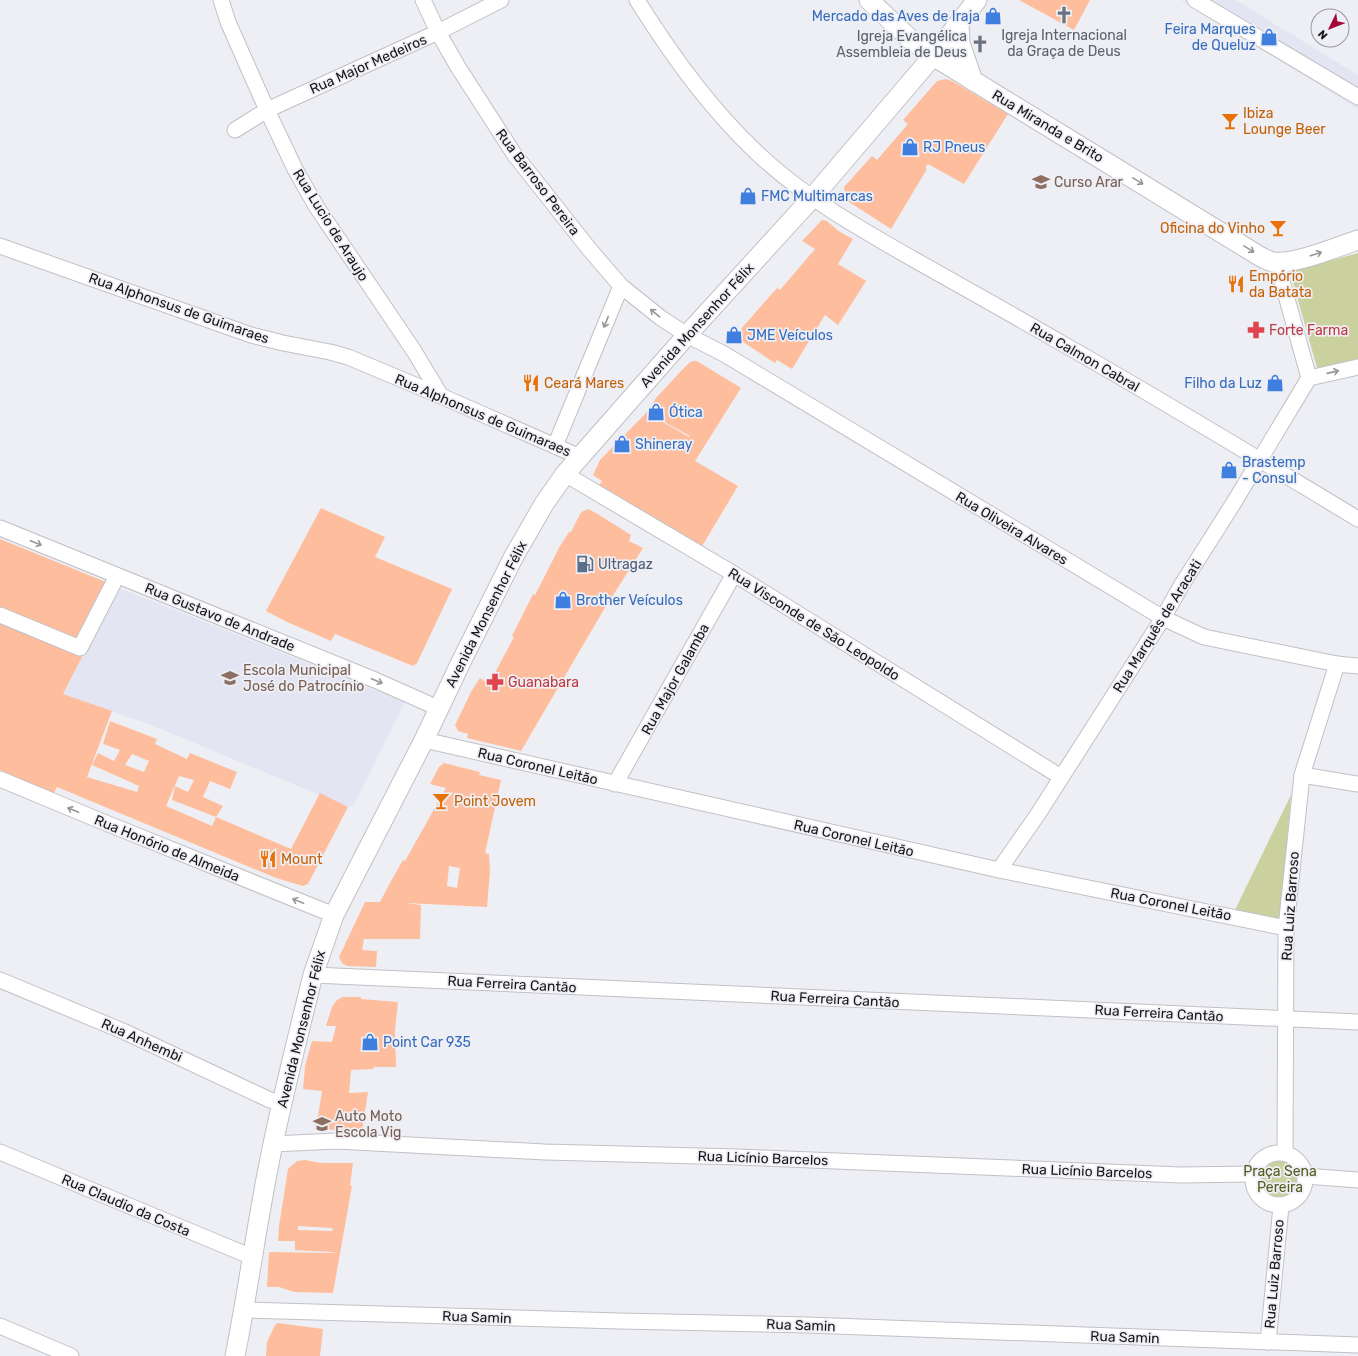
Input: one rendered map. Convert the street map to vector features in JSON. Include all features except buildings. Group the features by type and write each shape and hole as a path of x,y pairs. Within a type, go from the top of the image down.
{"main road":[{"name":"Rua Miranda e Brito","path":"869,0 911,40 933,56 1271,262 1310,256 1358,240"},
{"name":"Avenida Monsenhor Félix","path":"235,1356 273,1144 313,975 334,915 424,740 438,708 514,556 544,504 565,474 687,335 812,198 933,56 977,0"},
{"path":"959,23 960,43 973,81"},
{"path":"908,86 917,83 935,60 973,81"}],"street":[{"name":"Rua Lucio de Araujo","path":"221,0 228,22 295,169 316,206 414,351 441,396"},
{"name":"Rua Barroso Pereira","path":"423,0 438,32 488,116 514,154 590,250 621,286 661,318 687,335"},
{"name":"Rua Major Medeiros","path":"235,130 267,110 438,32 501,0"},
{"name":"Rua Calmon Cabral","path":"637,0 655,30 717,109 753,149 812,198 867,232 1075,351 1259,459 1358,519"},
{"path":"1195,0 1358,97"},
{"name":"Rua Alphonsus de Guimaraes","path":"0,246 252,335 348,357 580,457"},
{"path":"1278,262 1282,282 1309,378 1358,366"},
{"path":"555,446 621,286"},
{"name":"Rua Oliveira Alvares","path":"687,335 724,354 1163,618 1204,637 1337,664 1358,666"},
{"name":"Rua Marquês de Aracati","path":"1000,870 1038,814 1163,618 1181,586 1234,504 1259,459 1309,378"},
{"name":"Rua Visconde de São Leopoldo","path":"565,474 734,574 1061,777"},
{"name":"Rua Gustavo de Andrade","path":"0,528 374,680 438,708"},
{"name":"Rua Major Galamba","path":"615,784 734,574"},
{"path":"0,615 80,648 117,576"},
{"name":"Rua Luiz Barroso","path":"1285,1154 1284,1019 1286,928 1302,775 1337,664"},
{"name":"Rua Coronel Leitão","path":"424,740 1000,870 1286,928"},
{"path":"1302,775 1358,784"},
{"name":"Rua Honório de Almeida","path":"0,779 334,915"},
{"name":"Rua Ferreira Cantão","path":"313,975 1358,1022"},
{"name":"Rua Anhembi","path":"0,980 124,1032 270,1100 282,1103"},
{"name":"Rua Licínio Barcelos","path":"273,1144 336,1141 545,1152 738,1157 1181,1175 1253,1174"},
{"name":"Rua Claudio da Costa","path":"0,1152 252,1257"},
{"path":"1276,1153 1285,1154 1292,1156 1303,1168 1305,1176 1304,1189 1297,1200 1289,1204 1280,1206 1268,1204 1258,1197 1253,1186 1253,1174 1261,1159 1276,1153"},
{"path":"1305,1176 1358,1180"},
{"name":"Rua Luiz Barroso","path":"1268,1342 1280,1206"},
{"name":"Rua Samin","path":"244,1310 611,1321 807,1325 1358,1345"},
{"path":"0,1326 71,1356"}],"shaded area":[{"name":"Feira Marques de Queluz","path":"1181,0 1236,0 1310,45 1310,48 1314,48 1358,75 1358,109"},
{"path":"117,587 405,702 354,805 348,807 151,725 63,694"}],"green space":[{"path":"1358,253 1358,362 1318,371 1290,272"},
{"path":"1291,795 1280,923 1233,914"},
{"name":"Praça Sena Pereira","path":"1280,1161 1290,1164 1295,1169 1298,1179 1295,1189 1290,1194 1280,1197 1270,1194 1265,1189 1262,1179 1265,1169 1270,1164"}],"place":[{"name":"Igreja Internacional da Graça de Deus","path":"1064,15"},
{"name":"Mercado das Aves de Iraja","path":"993,16"},
{"name":"Feira Marques de Queluz","path":"1269,37"},
{"name":"Igreja Evangélica Assembleia de Deus","path":"980,44"},
{"name":"Ibiza Lounge Beer","path":"1230,121"},
{"name":"RJ Pneus","path":"910,147"},
{"name":"Curso Arar","path":"1041,182"},
{"name":"FMC Multimarcas","path":"748,196"},
{"name":"Oficina do Vinho","path":"1278,228"},
{"name":"Empório da Batata","path":"1236,284"},
{"name":"Forte Farma","path":"1256,330"},
{"name":"JME Veículos","path":"734,335"},
{"name":"Ceará Mares","path":"531,383"},
{"name":"Filho da Luz","path":"1275,383"},
{"name":"Ótica","path":"656,412"},
{"name":"Shineray","path":"622,444"},
{"name":"Brastemp - Consul","path":"1229,470"},
{"name":"Ultragaz","path":"585,564"},
{"name":"Brother Veículos","path":"563,600"},
{"name":"Escola Municipal José do Patrocínio","path":"230,678"},
{"name":"Guanabara","path":"495,682"},
{"name":"Point Jovem","path":"441,801"},
{"name":"Mount","path":"268,859"},
{"name":"Point Car 935","path":"370,1042"},
{"name":"Auto Moto Escola Vig","path":"322,1124"}]}
